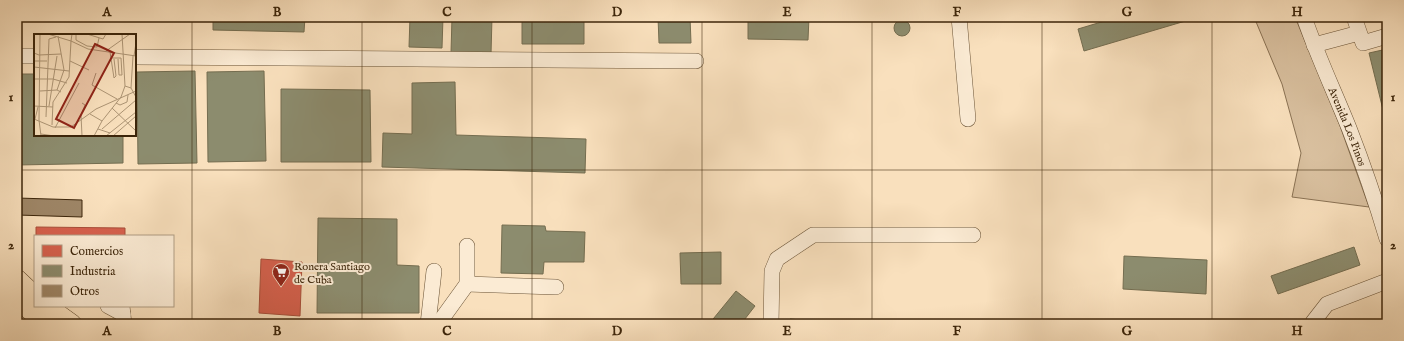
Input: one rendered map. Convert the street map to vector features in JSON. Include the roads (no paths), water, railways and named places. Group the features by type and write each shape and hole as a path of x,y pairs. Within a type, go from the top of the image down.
{"main road":[{"path":"17,279 34,295"},
{"path":"17,299 46,324"},
{"path":"48,307 72,324"}],"street":[{"path":"959,17 968,119"},
{"name":"Avenida Los Pinos","path":"1304,17 1383,216 1387,239"},
{"path":"1354,17 1363,43 1387,36"},
{"path":"1314,45 1359,33"},
{"path":"17,56 34,56"},
{"path":"136,57 696,61"},
{"path":"771,324 772,272 777,259 813,235 973,235"},
{"path":"437,324 467,284 467,246"},
{"path":"428,324 434,271"},
{"path":"1314,324 1313,322 1327,304 1387,281"},
{"path":"467,284 556,287"},
{"path":"110,307 123,315"}],"place":[{"name":"Ronera Santiago de Cuba","path":"281,287"}]}
